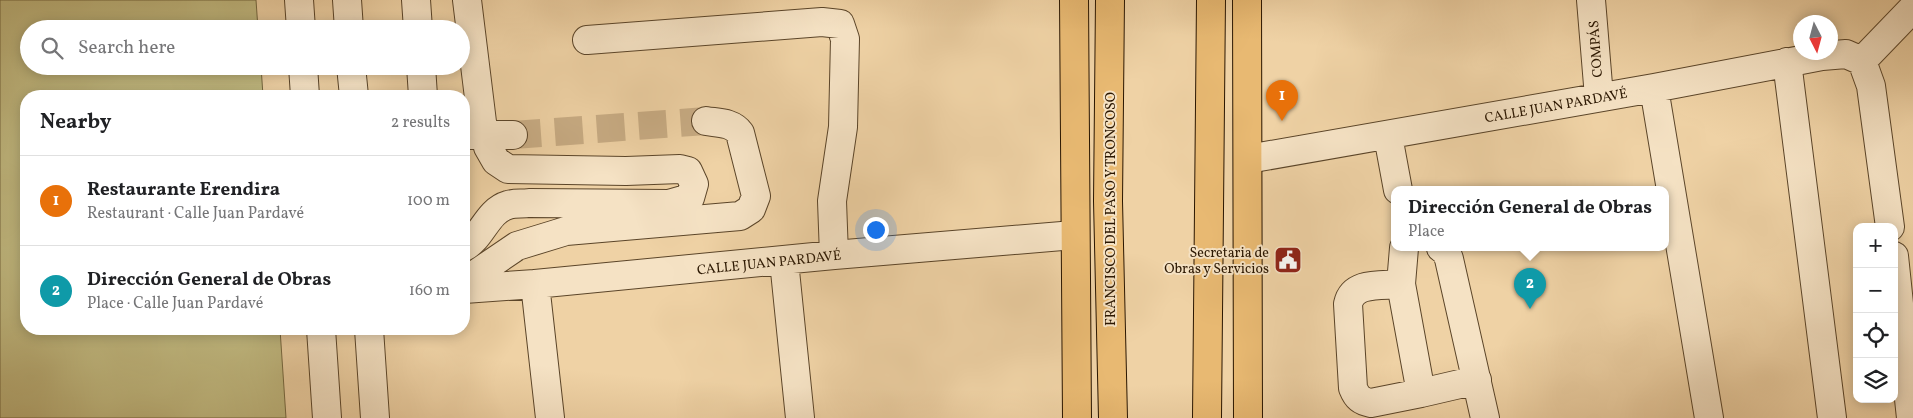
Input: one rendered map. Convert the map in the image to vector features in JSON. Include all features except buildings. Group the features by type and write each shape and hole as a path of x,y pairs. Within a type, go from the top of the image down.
{"main road":[{"path":"1074,0 1074,235 1077,418"},
{"name":"FRANCISCO DEL PASO Y TRONCOSO","path":"1110,0 1108,200 1113,418"},
{"path":"1207,418 1211,0"},
{"path":"1248,0 1248,418"}],"street":[{"path":"299,0 300,20"},
{"path":"347,0 348,20"},
{"path":"416,0 417,20"},
{"path":"467,0 468,20"},
{"name":"COMPÁS","path":"1591,0 1599,98"},
{"path":"1889,223 1870,86 1862,61 1913,8"},
{"path":"587,40 822,22 840,24 845,39 844,127 832,201 834,255"},
{"path":"470,51 475,136 488,148 496,161 508,169 626,171 680,168 688,171 694,184 690,198 669,204 529,203 507,206 492,216 470,242"},
{"name":"CALLE JUAN PARDAVÉ","path":"1248,159 1388,136 1822,56 1846,54 1862,61"},
{"path":"1787,62 1832,418"},
{"path":"304,75 305,90"},
{"path":"353,75 354,90"},
{"path":"422,75 423,90"},
{"path":"1654,88 1709,418"},
{"path":"470,278 517,246 543,236 566,231 740,216 751,209 756,196 740,133 736,127 728,124 706,122"},
{"path":"475,136 513,136"},
{"path":"1388,136 1397,186"},
{"name":"CALLE JUAN PARDAVÉ","path":"470,289 1074,235"},
{"path":"1404,251 1401,284 1422,393"},
{"path":"1446,251 1478,380 1485,418"},
{"path":"784,261 800,418"},
{"path":"1898,268 1906,293 1911,418"},
{"path":"536,284 550,418"},
{"path":"1401,284 1362,287 1354,290 1349,296 1353,388 1356,396 1363,401 1371,402 1478,380"},
{"path":"321,335 327,418"},
{"path":"369,335 375,418"}],"shaded area":[{"path":"0,0 256,0 257,20 20,20 20,75 262,75 263,90 20,90 20,335 280,335 286,418 0,418"}],"tunnel":[{"path":"513,135 706,121"}],"place":[{"name":"Restaurante Erendira","path":"1282,121"},
{"name":"Secretaria de Obras y Servicios","path":"1288,260"},
{"name":"Dirección General de Obras","path":"1530,309"}]}
